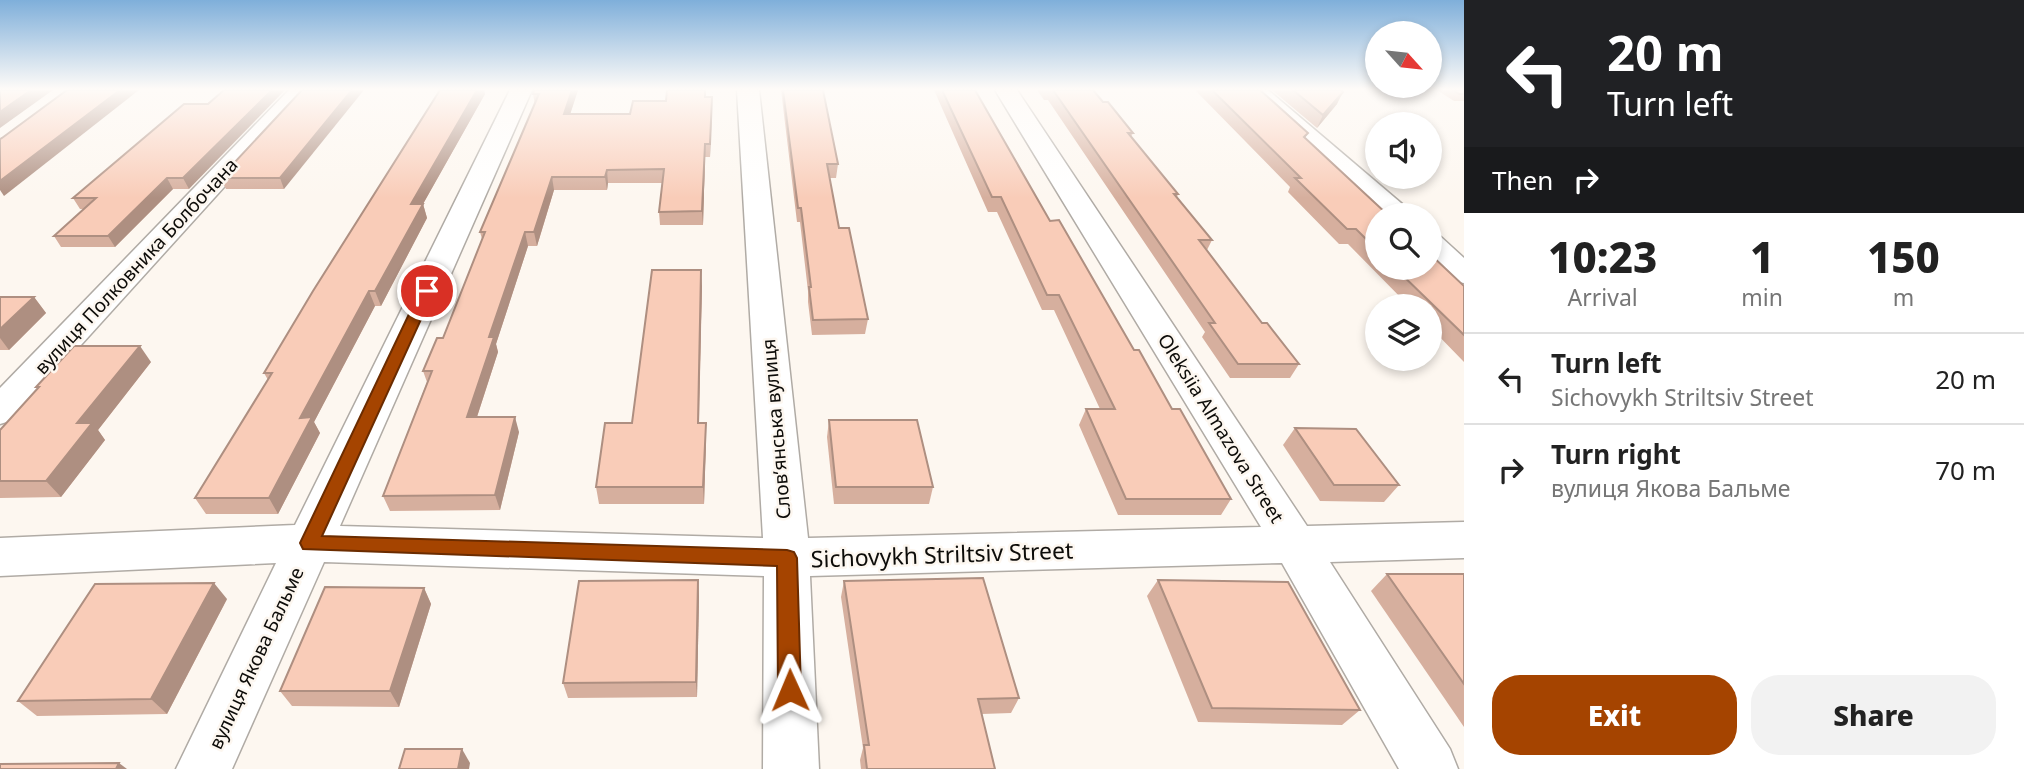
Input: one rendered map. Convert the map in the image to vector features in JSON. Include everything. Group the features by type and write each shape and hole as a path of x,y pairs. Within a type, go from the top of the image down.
{"street":[{"name":"вулиця Полковника Болбочана","path":"0,411 267,126"},
{"name":"вулиця Якова Бальме","path":"204,769 504,126"},
{"name":"Словʼянська вулиця","path":"751,126 787,558 791,769"},
{"name":"Oleksiia Almazova Street","path":"1029,126 1294,543 1430,769"},
{"path":"1296,126 1384,203"},
{"path":"1442,254 1464,274"},
{"name":"Sichovykh Striltsiv Street","path":"0,557 309,543 787,558 1464,540"}],"building":[{"path":"18,126 73,126 0,181 0,139"},
{"path":"158,126 236,126 183,178 167,178 108,236 54,236 96,198 73,198"},
{"path":"269,126 323,126 280,178 220,178"},
{"path":"417,126 456,126 411,204 423,204 375,291 369,291 300,418 312,417 269,498 195,498 272,373 264,373"},
{"path":"525,126 711,126 710,144 705,144 702,211 659,212 664,169 607,170 605,177 552,177 534,232 525,232 489,337 494,337 467,417 515,417 495,495 383,496 432,371 423,371 437,338 443,338 485,232 480,232"},
{"path":"788,126 830,126 838,164 827,164 839,228 849,228 868,319 813,320 801,208 798,208"},
{"path":"959,126 996,126 1050,221 1059,220 1134,350 1139,350 1172,409 1180,409 1231,499 1126,499 1086,409 1115,409 1059,295 1047,295 1001,197 992,197"},
{"path":"1078,126 1127,126 1133,133 1128,133 1212,240 1199,240 1262,323 1267,323 1299,364 1238,364 1209,323 1215,323"},
{"path":"1248,126 1300,126 1308,133 1304,137 1375,203 1365,203 1365,238 1356,229 1347,229 1295,178 1301,178"},
{"path":"1442,265 1464,286 1464,335 1442,314 1442,294 1422,294 1407,280 1442,280"},
{"path":"652,270 701,270 698,423 706,423 703,487 596,487 605,423 632,423"},
{"path":"0,297 34,297 0,329"},
{"path":"74,346 140,346 77,423 92,423 46,481 0,481 0,430"},
{"path":"829,420 917,420 933,487 836,487"},
{"path":"1295,428 1356,429 1399,485 1334,485"},
{"path":"1387,574 1464,574 1464,684"},
{"path":"983,578 1019,698 978,699 995,769 867,769 864,745 869,745 844,581"},
{"path":"698,580 696,682 563,683 579,581"},
{"path":"1158,580 1288,582 1360,710 1212,708"},
{"path":"214,583 151,699 18,701 95,584"},
{"path":"325,587 424,588 390,691 280,691"},
{"path":"405,749 462,749 458,769 399,769"},
{"path":"119,763 116,769 0,769 0,764"}],"route":[{"path":"427,291 309,543 787,558 790,690"}]}
